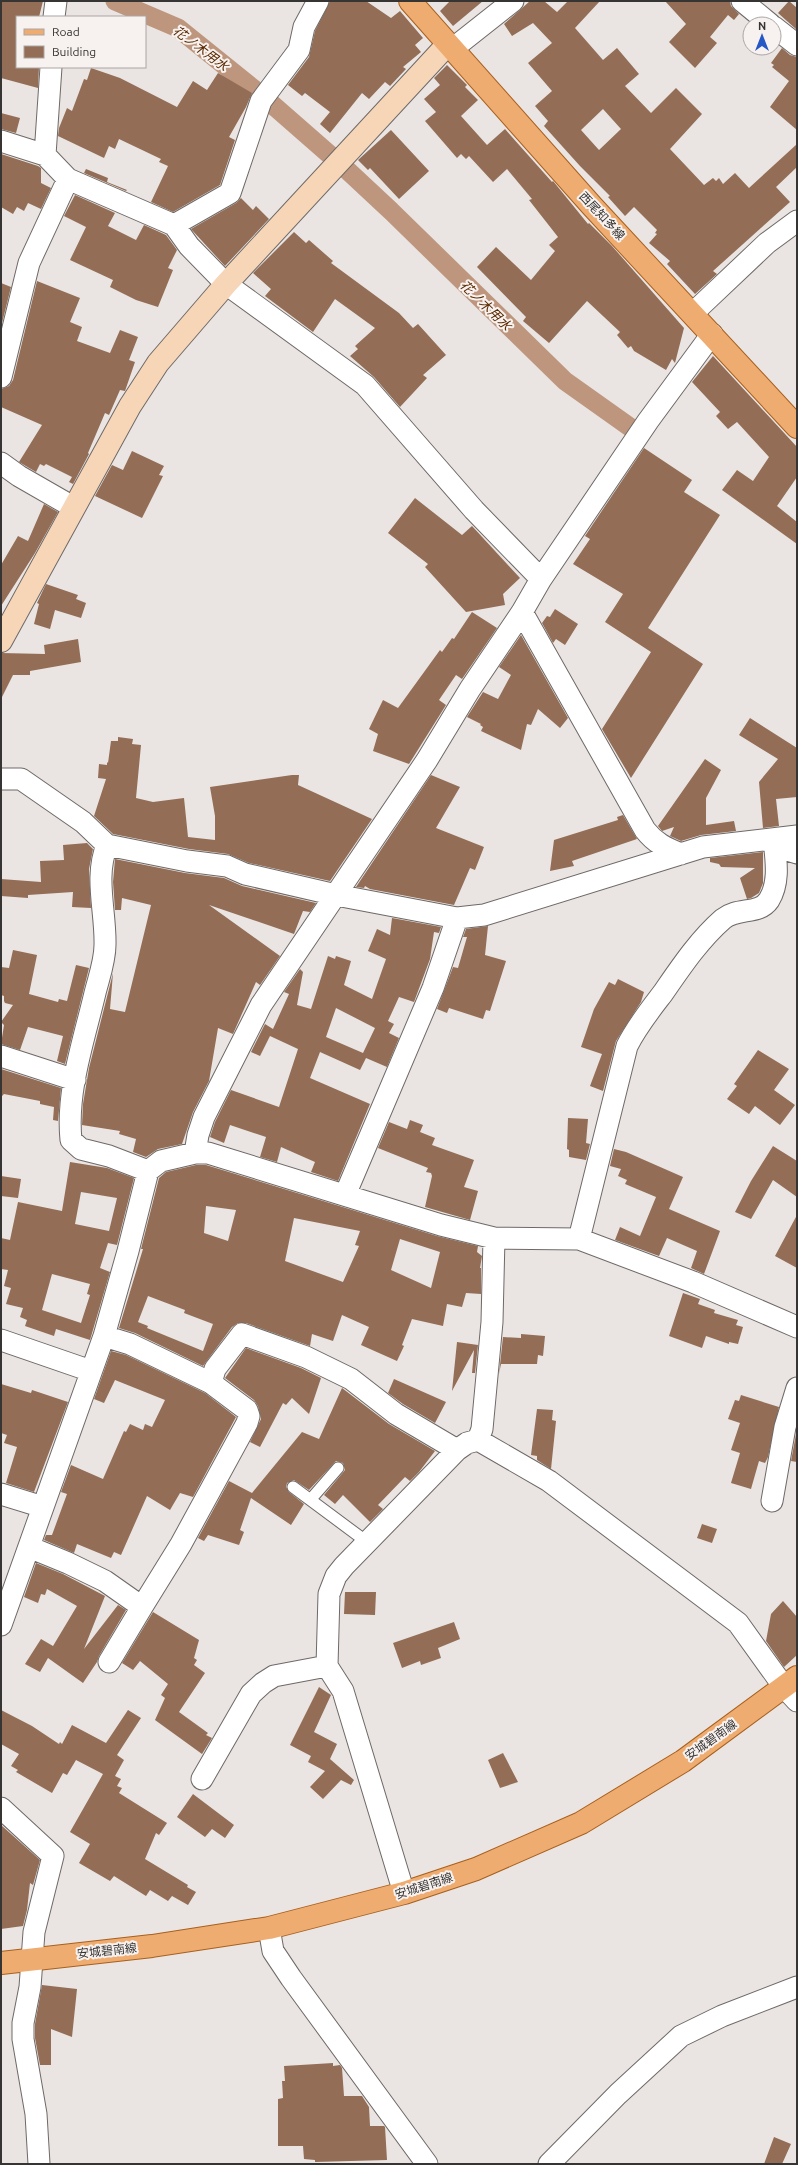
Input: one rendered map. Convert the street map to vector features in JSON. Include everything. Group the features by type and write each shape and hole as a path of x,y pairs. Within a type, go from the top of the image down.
{"main road":[{"name":"西尾知多線","path":"410,1 449,47 592,206 693,313 797,427"},
{"name":"安城碧南線","path":"1,1963 152,1946 269,1928 404,1893 476,1869 581,1822 683,1761 793,1688"}],"street":[{"path":"54,16 56,1"},
{"path":"174,225 230,193 261,101 299,50 304,27 318,1"},
{"path":"1,641 73,508 145,382 158,363 226,284 449,47 513,1"},
{"path":"742,1 760,16"},
{"path":"782,33 797,45"},
{"path":"45,155 51,68"},
{"path":"1,141 45,155 68,179 174,225 189,246 226,284 365,385 474,510 541,579"},
{"path":"1,377 29,264 68,179"},
{"path":"693,313 767,243 797,221"},
{"path":"195,1153 198,1135 204,1118 261,1005 427,760 470,689 522,612 541,579 648,421 712,334"},
{"path":"1,463 19,476 73,508"},
{"path":"522,612 645,830 653,840 663,847 681,854"},
{"path":"1,779 21,779 83,822 107,845 187,862 227,866 245,874 336,895 457,918 484,915 708,846 774,840 797,836"},
{"path":"774,840 787,850 797,853"},
{"path":"579,1239 627,1046 634,1031 690,954 711,930 724,918 733,913 759,909 769,900 777,878 774,840"},
{"path":"107,845 103,855 101,880 105,931 103,959 75,1080 70,1130 71,1140 74,1145 148,1172"},
{"path":"345,1195 433,988 457,918"},
{"path":"1,1056 75,1080"},
{"path":"1,1625 7,1590 29,1547 104,1336 148,1172 161,1161 195,1153 219,1156 441,1224 494,1238 579,1239 693,1282 797,1327"},
{"path":"478,1440 482,1429 492,1322 494,1238"},
{"path":"211,1383 215,1369 242,1334 306,1357 351,1379 396,1414 457,1450"},
{"path":"104,1336 130,1344 211,1383 247,1410 249,1416 247,1423 181,1544 109,1662"},
{"path":"1,1340 92,1371"},
{"path":"772,1501 785,1427 797,1388"},
{"path":"404,1893 343,1691 327,1666 329,1594 331,1584 336,1576 367,1542 457,1450 467,1443 478,1440 549,1482 738,1623 793,1688"},
{"path":"1,1494 43,1507"},
{"path":"29,1547 68,1563 105,1581 142,1607"},
{"path":"202,1779 251,1694 263,1683 274,1676 327,1666"},
{"path":"1,1808 53,1856 34,1932 30,1987 23,2023 23,2039 36,2114 39,2164"},
{"path":"269,1928 273,1951 291,1978 427,2164"},
{"path":"549,2164 618,2094 681,2036 722,2016 797,1987"}],"lane":[{"path":"311,1499 338,1468"},
{"path":"293,1487 367,1542"}],"building":[{"path":"1,1 43,1 39,16 16,16 16,68 39,68 38,88 1,78"},
{"path":"330,1 366,1 391,18 400,11 423,38 415,45 421,52 403,67 406,69 390,86 385,82 369,99 362,93 330,133 320,124 330,112 305,93 302,96 288,85 309,57 315,31"},
{"path":"450,1 483,1 453,26 440,11"},
{"path":"530,1 544,1 557,12 568,1 600,1 575,28 603,60 617,48 639,74 625,86 651,113 676,88 702,114 670,149 704,185 713,178 716,181 719,178 723,184 735,173 749,188 797,144 797,167 776,187 790,202 713,271 717,274 695,294 667,264 670,261 649,243 657,234 655,233 657,230 634,207 625,216 608,197 610,196 580,166 544,126 548,121 535,106 552,91 528,63 552,43 533,23 512,36 504,24","holes":["603,109 621,129 599,150 581,130"]},
{"path":"665,1 730,1 731,6 739,14 734,20 728,15 710,37 717,43 695,68 669,42 686,24"},
{"path":"789,1 797,8 797,30 782,16 778,13"},
{"path":"782,48 790,55 797,57 797,130 770,107 789,81 772,67 774,65 771,63 776,56 782,56"},
{"path":"447,65 467,85 465,87 478,100 461,116 487,145 505,129 552,182 553,181 588,224 589,223 612,246 684,328 675,363 672,359 666,370 634,351 631,346 628,348 617,335 620,332 587,301 549,343 523,321 526,317 477,267 496,247 531,280 555,251 549,245 558,237 529,200 532,199 507,169 493,182 469,156 466,159 461,154 457,158 425,121 436,112 424,99 440,85 434,78"},
{"path":"91,68 120,78 177,107 193,81 207,90 218,73 252,93 229,137 235,140 220,185 173,212 151,202 168,166 159,162 161,159 119,139 115,149 109,146 104,158 58,136 59,128 67,108 72,111 84,79 87,80"},
{"path":"1,113 20,118 16,133 1,129"},
{"path":"391,130 429,171 399,199 370,168 368,170 358,160"},
{"path":"1,154 41,168 41,183 51,188 41,209 28,203 24,211 17,207 13,214 1,207"},
{"path":"86,169 108,178 107,182 127,190 126,191 84,173"},
{"path":"75,195 115,213 108,226 136,240 144,225 166,235 177,250 168,268 173,270 158,307 136,300 110,287 113,280 70,260 86,227 64,216"},
{"path":"241,198 253,210 256,206 269,219 225,266 191,229 236,203"},
{"path":"294,232 306,243 309,240 333,261 331,263 399,313 413,328 418,324 446,355 423,375 427,378 400,407 374,377 350,356 358,349 355,346 375,328 335,299 313,332 265,296 271,289 253,273"},
{"path":"37,281 80,298 70,322 82,327 77,341 110,353 120,330 138,337 129,360 135,362 125,391 120,390 109,415 105,413 88,453 89,454 73,484 69,482 72,477 46,464 44,466 40,464 36,472 19,462 42,425 1,407 1,389 9,386 13,380"},
{"path":"1,283 11,287 1,327"},
{"path":"713,356 797,447 797,477 777,506 797,522 797,544 722,490 737,470 753,481 769,457 737,422 728,429 716,416 720,412 692,382"},
{"path":"644,448 692,480 684,492 720,515 648,628 703,664 631,778 602,729 651,652 605,622 623,594 573,564 590,539 585,536"},
{"path":"132,451 164,466 159,475 163,476 142,518 95,496 112,465 123,470"},
{"path":"415,498 462,535 472,526 520,578 503,594 505,605 466,612 425,567 428,564 388,533"},
{"path":"44,504 58,512 35,553 1,606 1,565 18,536 28,541"},
{"path":"46,584 78,595 76,599 86,603 81,618 55,610 50,629 34,624 39,604 37,603"},
{"path":"555,609 578,624 565,645 556,639 553,643 542,623 547,616 550,617"},
{"path":"472,612 497,628 462,679 456,675 439,700 446,705 409,764 373,751 378,734 369,729 383,700 398,708 440,650 442,652 452,638 454,639"},
{"path":"521,635 568,718 560,728 538,709 531,725 527,724 521,750 481,731 483,727 480,725 481,724 467,717 483,692 498,699 511,675 499,667"},
{"path":"78,639 81,662 30,671 30,675 13,675 1,699 1,653 45,654 44,645"},
{"path":"750,718 797,748 797,797 776,799 779,826 763,828 759,782 778,759 739,735"},
{"path":"118,737 133,739 132,744 141,745 136,798 153,802 184,798 188,837 215,840 215,816 210,787 292,775 299,775 298,785 372,819 330,881 249,863 228,854 189,849 113,834 94,816 106,779 98,778 99,764 107,765 111,741 118,741"},
{"path":"705,759 721,770 706,798 706,825 734,821 736,831 701,835 681,841 670,836 674,827 662,831 658,826"},
{"path":"431,775 460,787 436,828 484,847 475,870 470,868 454,905 370,889 365,886 364,888 356,887"},
{"path":"623,815 637,839 572,861 574,866 550,871 554,840 618,820 617,817"},
{"path":"87,843 93,849 89,869 91,908 72,907 73,892 28,895 28,898 1,896 1,879 41,882 40,861 64,860 63,845"},
{"path":"763,852 763,883 759,893 747,899 740,878 755,868 721,867 719,864 710,862 710,858"},
{"path":"115,859 185,873 224,878 242,886 316,903 310,912 303,911 294,934 209,905 280,956 260,985 256,982 233,1034 218,1028 209,1081 193,1112 182,1144 158,1149 146,1157 133,1152 136,1139 119,1134 120,1131 82,1125 83,1104 89,1068 113,973 110,1009 125,1012 151,905 122,898 121,910 115,910 113,882"},
{"path":"392,918 441,927 439,933 434,932 430,959 414,1002 399,997 388,1021 394,1024 389,1033 399,1038 387,1067 366,1058 360,1070 320,1052 310,1078 370,1104 338,1181 311,1172 315,1162 281,1147 277,1162 260,1157 266,1137 230,1125 224,1143 210,1137 215,1122 231,1090 279,1107 298,1049 270,1036 260,1056 251,1052 265,1024 273,1029 289,994 284,992 300,969 303,972 297,1005 311,1009 328,956 335,959 336,956 351,961 344,985 372,999 386,959 368,951 377,929 390,935","holes":["336,1008 375,1028 363,1053 326,1037"]},
{"path":"488,926 485,955 506,961 490,1011 486,1010 483,1019 449,1008 447,1013 437,1009 453,967 458,968 467,937 463,937 466,929"},
{"path":"13,950 37,955 29,994 58,1002 59,999 67,1001 76,965 89,968 65,1064 57,1061 63,1036 28,1027 20,1050 1,1044 4,1025 1,1022 13,1005 5,1003 4,996 1,995 1,967 9,968"},
{"path":"618,979 644,992 641,1002 616,1041 603,1091 590,1086 602,1054 581,1047 594,1009 609,982 615,985"},
{"path":"758,1050 789,1069 774,1090 795,1105 780,1125 755,1106 749,1114 727,1099 737,1086 734,1084"},
{"path":"1,1069 61,1088 58,1121 53,1120 54,1107 40,1104 40,1101 4,1094 1,1097"},
{"path":"568,1118 588,1119 586,1143 590,1144 586,1160 569,1157 569,1150 567,1149"},
{"path":"410,1120 423,1125 420,1132 435,1138 432,1145 474,1160 464,1187 478,1191 470,1220 425,1207 432,1176 431,1173 426,1172 428,1168 378,1148 389,1122 407,1129"},
{"path":"773,1146 797,1161 797,1197 773,1180 751,1219 735,1212 751,1181"},
{"path":"614,1149 626,1152 683,1177 669,1209 720,1231 704,1274 691,1268 697,1251 667,1238 659,1256 615,1240 620,1227 640,1236 656,1197 625,1184 627,1180 618,1176 621,1169 610,1166"},
{"path":"70,1162 107,1168 134,1178 117,1245 108,1243 100,1268 110,1272 90,1340 56,1329 54,1336 25,1326 27,1320 20,1317 23,1308 6,1304 11,1288 4,1286 8,1270 1,1269 1,1238 10,1240 18,1202 62,1211","holes":["81,1192 117,1198 109,1231 75,1224","52,1274 90,1284 87,1294 90,1295 81,1323 42,1310"]},
{"path":"196,1165 206,1165 437,1236 478,1246 477,1252 482,1256 480,1268 481,1294 466,1293 462,1307 447,1304 443,1326 412,1319 402,1345 404,1346 397,1361 361,1345 369,1327 342,1315 333,1341 312,1334 310,1346 246,1323 238,1323 232,1327 203,1366 135,1333 119,1328 143,1249 141,1249 159,1178 166,1172","holes":["206,1206 236,1210 228,1241 204,1233","294,1218 360,1231 355,1245 359,1246 343,1282 285,1261","400,1239 440,1252 431,1288 391,1270","148,1296 185,1310 184,1313 213,1324 203,1351 147,1328 148,1326 138,1322"]},
{"path":"1,1176 21,1179 18,1198 1,1196"},
{"path":"797,1215 797,1268 775,1256"},
{"path":"683,1293 700,1299 698,1304 715,1310 714,1313 738,1320 736,1325 743,1327 738,1344 729,1342 729,1344 706,1336 702,1348 669,1336"},
{"path":"521,1334 545,1336 543,1356 538,1355 537,1364 501,1364 499,1374 503,1337 521,1338"},
{"path":"457,1342 478,1345 475,1373 472,1373 474,1350 452,1391"},
{"path":"246,1348 301,1368 321,1378 309,1414 292,1398 286,1405 283,1403 260,1447 250,1442 261,1419 258,1406 254,1400 225,1378"},
{"path":"111,1351 126,1355 205,1393 236,1417 193,1497 180,1493 170,1510 147,1496 121,1555 114,1552 111,1558 77,1544 74,1553 44,1540 46,1535 52,1535 67,1494 61,1492 71,1465 103,1479 124,1431 126,1432 130,1424 143,1430 145,1424 152,1427 165,1400 115,1380 104,1403 94,1399"},
{"path":"394,1379 446,1402 435,1423 403,1404 388,1393"},
{"path":"1,1384 31,1393 32,1390 68,1402 34,1492 6,1483 17,1447 4,1443 7,1435 1,1433"},
{"path":"342,1388 389,1424 435,1451 419,1472 410,1481 405,1477 378,1505 383,1509 370,1522 343,1495 335,1504 324,1495 345,1470 343,1463 336,1461 309,1490 294,1480 287,1483 286,1487 289,1492 304,1504 291,1525 251,1498 240,1530 244,1532 239,1545 208,1535 204,1541 198,1538 229,1481 252,1493 302,1432 319,1439"},
{"path":"741,1395 779,1407 768,1457 765,1463 759,1461 751,1489 731,1483 740,1453 731,1450 740,1423 728,1419 735,1400 739,1401"},
{"path":"537,1409 553,1410 552,1420 556,1421 551,1469 537,1460 537,1456 531,1455"},
{"path":"797,1429 797,1462 791,1461"},
{"path":"702,1524 717,1529 712,1543 697,1538"},
{"path":"36,1563 63,1574 105,1596 84,1649 118,1605 126,1610 97,1662 83,1683 48,1658 40,1672 25,1664 41,1639 53,1646 77,1606 47,1589 45,1595 41,1594 38,1603 24,1597"},
{"path":"345,1592 376,1592 375,1615 344,1614"},
{"path":"783,1601 797,1617 797,1655 784,1667 766,1641 771,1614"},
{"path":"153,1612 199,1640 194,1658 197,1660 194,1665 205,1673 179,1712 208,1733 206,1735 212,1738 202,1754 155,1720 165,1698 161,1695 168,1684 140,1661 133,1670 122,1663"},
{"path":"454,1622 460,1639 438,1648 441,1658 421,1665 420,1661 402,1668 393,1643"},
{"path":"319,1687 331,1695 314,1732 337,1744 330,1759 354,1780 351,1785 341,1780 323,1799 310,1787 325,1771 308,1762 311,1756 290,1745"},
{"path":"1,1710 32,1726 59,1744 60,1742 62,1744 72,1725 106,1743 128,1710 141,1718 117,1755 124,1760 115,1776 121,1779 117,1786 122,1788 119,1793 167,1823 159,1835 156,1833 145,1859 188,1885 187,1887 196,1892 188,1905 172,1896 168,1901 150,1890 146,1896 114,1876 110,1881 79,1863 90,1844 70,1832 103,1774 76,1760 67,1775 63,1773 52,1793 16,1772 18,1770 11,1766 19,1754 1,1744"},
{"path":"503,1753 518,1782 500,1788 488,1760"},
{"path":"193,1794 234,1825 225,1838 212,1829 205,1837 177,1817"},
{"path":"1,1825 40,1860 33,1885 30,1883 27,1910 23,1926 1,1929"},
{"path":"42,1985 77,1989 72,2037 51,2029 51,2065 40,2065 35,2038 35,2024"},
{"path":"333,2063 333,2066 340,2065 342,2068 344,2096 362,2096 369,2107 370,2126 385,2127 387,2160 315,2162 315,2160 304,2159 303,2146 278,2146 278,2099 283,2098 282,2081 285,2081 284,2066"},
{"path":"774,2137 791,2144 782,2164 764,2164"}],"waterway":[{"name":"花ノ木用水","path":"115,1 178,28 260,94"},
{"name":"花ノ木用水","path":"266,99 330,155"},
{"name":"花ノ木用水","path":"346,169 565,381 634,430"}]}
